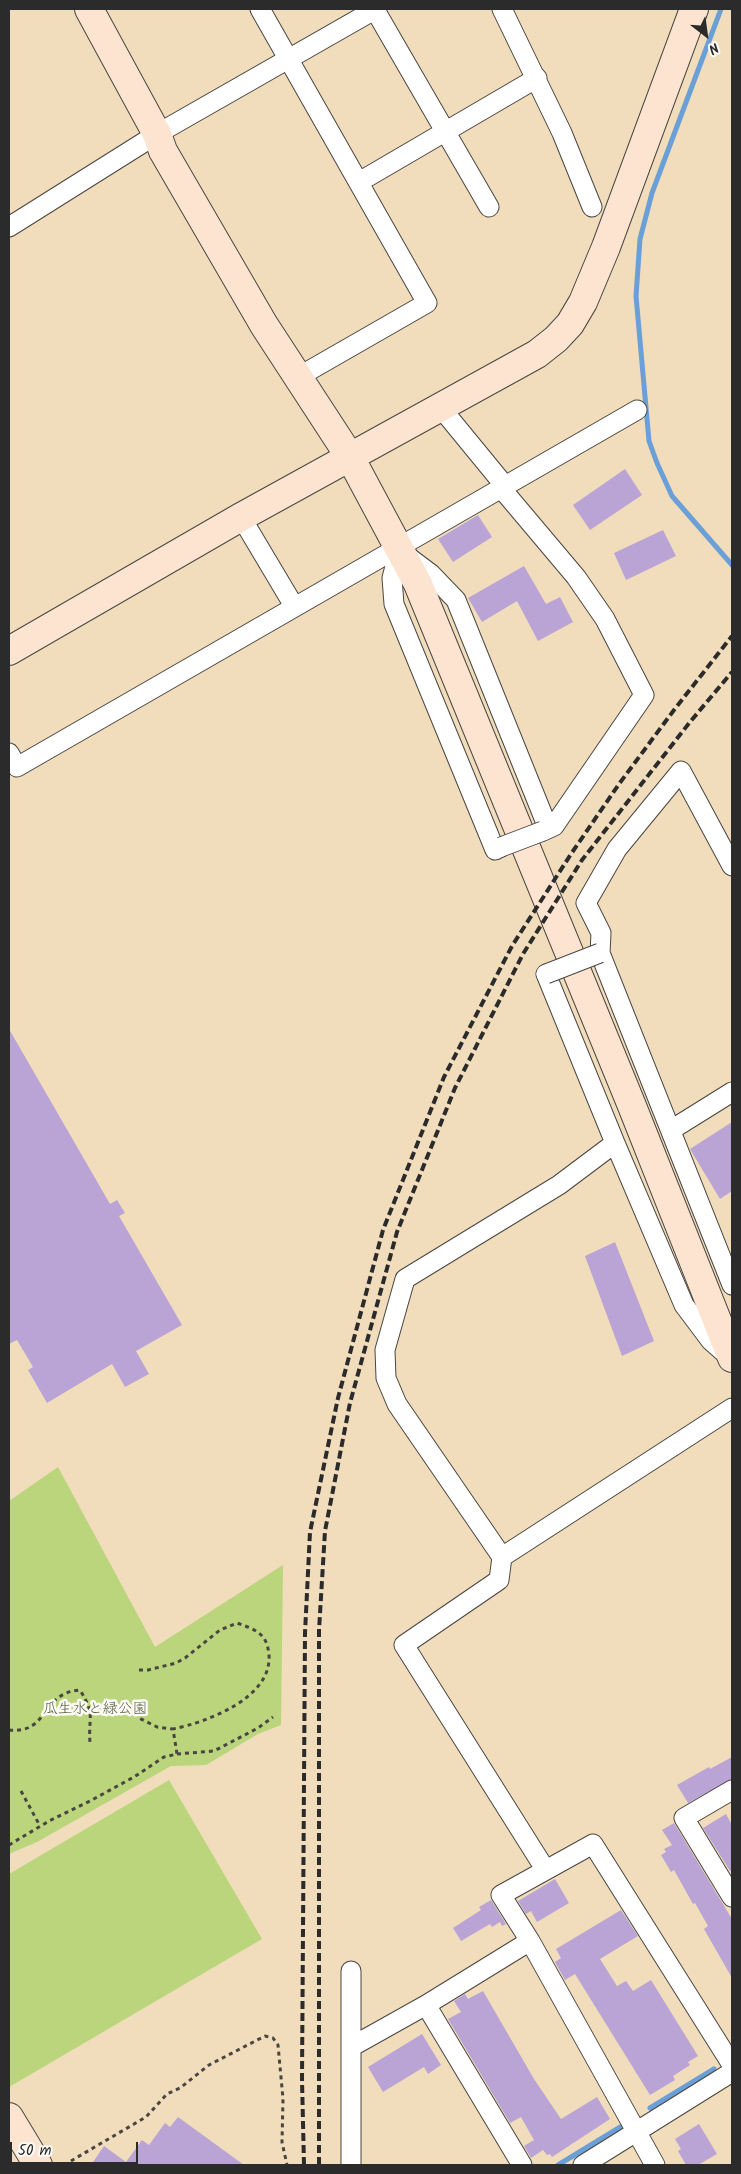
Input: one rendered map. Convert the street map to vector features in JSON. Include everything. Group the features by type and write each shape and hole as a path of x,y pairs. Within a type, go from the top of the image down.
{"street":[{"path":"88,9 233,274 350,457 402,550 418,584 632,1106 732,1359"},
{"path":"260,9 427,303 298,377"},
{"path":"9,227 157,134 375,9 489,207"},
{"path":"502,9 562,132 592,207"},
{"path":"9,651 241,517 537,354 556,339 570,324 582,302 606,247 694,9"},
{"path":"359,182 537,78"},
{"path":"402,550 392,578 394,604 495,850 554,826 644,695 596,605 576,577 441,408"},
{"path":"9,753 17,767 294,606 402,550 503,487 637,410"},
{"path":"241,517 294,606"},
{"path":"402,550 431,574 456,600 545,830"},
{"path":"732,866 681,771 617,849 586,902 601,933 600,952 732,1285"},
{"path":"600,952 546,974 684,1305 711,1341 732,1359"},
{"path":"671,1130 732,1092"},
{"path":"545,1869 404,1645 498,1580 502,1557 397,1404 386,1378 385,1350 405,1279 560,1185 615,1143"},
{"path":"502,1557 732,1408"},
{"path":"730,1889 684,1818 732,1790"},
{"path":"655,2165 530,1941 501,1895 593,1844 732,2066"},
{"path":"351,2047 426,2005 530,1941"},
{"path":"351,1971 351,2165"},
{"path":"426,2005 522,2165"},
{"path":"583,2165 732,2072"},
{"path":"9,2117 38,2165"}],"path":[{"path":"139,1670 148,1670 176,1663 220,1630 238,1623 259,1631 268,1646 270,1664 264,1680 230,1709 191,1725 173,1729 157,1728 139,1718"},
{"path":"9,1730 21,1731 34,1726 52,1701 69,1690 80,1690 90,1706 92,1716 90,1743"},
{"path":"9,1845 40,1826 90,1801 164,1757 214,1751 273,1718"},
{"path":"173,1729 177,1754"},
{"path":"21,1791 40,1826"},
{"path":"64,2165 146,2117 167,2094 180,2088 209,2064 265,2036 273,2038 278,2045 283,2100 282,2142 287,2165"}],"green space":[{"name":"瓜生水と緑公園","path":"58,1467 155,1647 283,1565 281,1725 258,1734 206,1765 171,1766 37,1842 9,1854 9,1501"},
{"path":"169,1780 262,1939 9,2087 9,1874"}],"building":[{"path":"625,469 642,495 590,530 573,505"},
{"path":"478,515 492,537 453,562 438,539"},
{"path":"663,530 676,556 626,580 614,553"},
{"path":"524,566 546,604 560,597 573,622 538,641 517,601 482,622 468,598"},
{"path":"9,1029 110,1204 117,1200 125,1213 119,1216 182,1325 136,1351 149,1374 125,1387 112,1364 47,1403 28,1370 33,1367 17,1340 9,1344"},
{"path":"732,1122 732,1191 720,1199 690,1149"},
{"path":"615,1242 654,1341 622,1356 585,1256"},
{"path":"732,1757 732,1779 688,1803 677,1785 709,1767 710,1769"},
{"path":"726,1814 732,1825 732,1870 730,1871 703,1828"},
{"path":"674,1823 732,1919 732,1978 704,1929 708,1926 695,1903 693,1904 674,1870 671,1872 661,1855 666,1852 664,1849 672,1845 662,1830"},
{"path":"555,1879 569,1903 537,1922 531,1911 526,1914 518,1901"},
{"path":"491,1900 506,1924 502,1926 500,1922 492,1927 490,1924 461,1941 453,1928 481,1910 479,1907"},
{"path":"621,1910 638,1936 600,1959 617,1986 626,1981 633,1991 651,1980 698,2056 688,2062 690,2065 673,2076 675,2080 650,2095 575,1974 565,1980 555,1962 561,1958 556,1949"},
{"path":"483,1991 534,2079 561,2119 597,2097 610,2119 552,2157 543,2150 531,2158 524,2146 534,2140 521,2117 510,2123 448,2019 461,2012 454,2001 465,1994 468,1999"},
{"path":"422,2034 441,2065 428,2074 424,2067 383,2092 368,2067"},
{"path":"178,2117 244,2165 91,2165 104,2146 126,2162 142,2140 149,2145 165,2123 170,2127"},
{"path":"699,2124 717,2154 698,2165 686,2165 678,2151 681,2149 675,2139"}],"waterway":[{"path":"721,9 652,193 640,239 636,296 649,441 672,496 732,565"},
{"path":"650,2108 714,2069"},
{"path":"558,2165 622,2126"}],"railway":[{"path":"304,2165 302,2080 305,1633 310,1532 338,1398 383,1230 444,1077 512,946 619,784 732,636"},
{"path":"319,2165 319,1630 325,1531 350,1403 397,1232 455,1088 523,954 582,860 690,722 732,672"}]}
